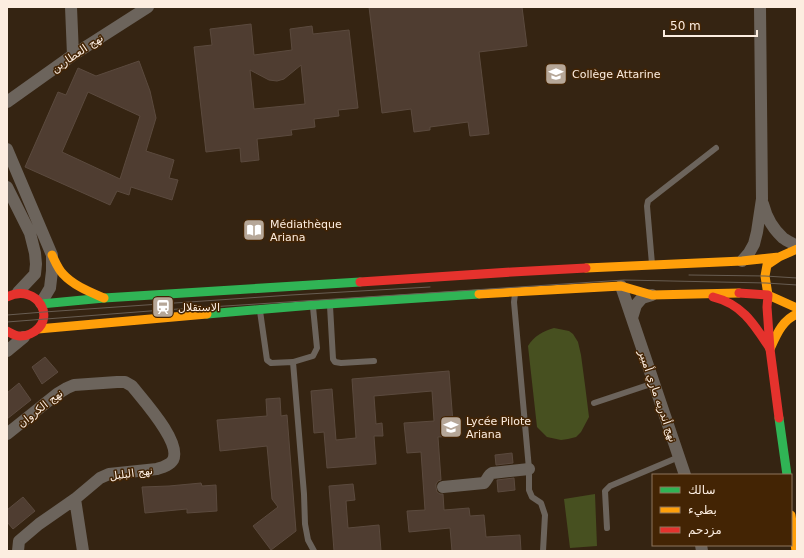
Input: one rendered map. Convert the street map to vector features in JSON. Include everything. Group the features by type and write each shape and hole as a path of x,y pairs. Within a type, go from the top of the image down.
{"street":[{"path":"71,7 73,55"},
{"name":"نهج العطارين","path":"7,102 73,55 148,7"},
{"path":"742,261 754,244 762,200 760,7"},
{"path":"7,149 52,255 62,273 71,281 104,298"},
{"path":"7,187 30,234 35,253 35,274 18,292"},
{"path":"762,200 767,217 774,227 782,237 797,248 767,265 765,276 768,295 767,307 770,350 787,474"},
{"path":"41,304 50,288 52,255"},
{"path":"41,304 104,298 512,272 742,261 779,257"},
{"path":"7,352 24,337 38,330 313,305 621,286 652,295"},
{"name":"نهج أندريه ماري أمبير","path":"621,286 685,474"},
{"path":"7,297 18,292 31,294 41,304 44,312 44,319 38,330"},
{"path":"697,294 718,297 731,304 744,314 758,330 770,350"},
{"path":"632,318 636,305 642,298 652,295 757,294 768,295 797,308"},
{"path":"770,350 783,325 793,315 797,314"},
{"path":"7,331 14,336 24,337"},
{"name":"نهج البلبل","path":"18,551 20,541 39,524 75,499 100,478 109,474 157,469 164,467 174,458 175,450 172,440 132,386 125,382 74,385"},
{"name":"نهج الكروان","path":"7,434 58,394 74,385"},
{"path":"443,487 484,483 492,473 529,469"},
{"path":"75,499 83,551"},
{"path":"792,521 796,551"}],"lane":[{"path":"652,265 647,206 648,201 716,148"},
{"path":"515,292 514,302 529,469 529,490 532,497 541,503 545,515 543,551"},
{"path":"330,304 333,359 335,362 374,361"},
{"path":"260,310 267,360 271,363 293,362 313,356 317,348 313,305"},
{"path":"293,362 304,494 305,524 308,540 314,551"},
{"path":"594,403 654,383"},
{"path":"607,528 605,491 610,486 679,457"}],"green space":[{"path":"554,328 569,331 578,342 589,417 581,432 576,437 561,440 547,437 537,427 528,346 539,334"},
{"path":"595,494 597,546 570,548 564,499"}],"building":[{"path":"369,7 522,7 527,46 479,52 489,134 470,136 468,122 430,127 430,130 414,132 411,109 382,113"},
{"path":"251,24 254,55 292,50 290,29 312,26 313,34 349,30 358,108 338,110 339,116 314,119 315,127 291,130 292,135 257,139 259,160 241,162 240,148 206,152 194,47 212,45 210,29","holes":["301,65 305,104 254,109 250,70 269,80 277,81 284,79"]},
{"path":"139,61 150,91 156,118 146,151 174,160 169,178 178,180 172,200 131,187 129,195 117,191 110,205 25,167 58,92 66,95 78,68 96,76","holes":["88,92 140,116 120,179 62,152"]},
{"path":"45,357 58,372 42,384 32,367"},
{"path":"449,371 454,436 438,437 441,480 436,484 437,492 443,494 444,510 469,508 470,516 484,515 486,537 520,535 521,551 452,551 450,528 409,532 407,511 425,510 421,452 407,453 404,423 434,421 432,391 374,396 376,424 382,423 383,436 374,436 376,464 327,468 324,432 314,433 311,391 332,389 336,440 356,438 352,379"},
{"path":"19,383 31,400 7,419 7,393"},
{"path":"280,398 281,416 287,415 296,531 271,550 253,526 278,507 272,499 267,446 220,451 217,420 267,416 266,399"},
{"path":"512,453 513,463 496,465 495,455"},
{"path":"514,478 515,490 498,492 497,480"},
{"path":"201,483 202,486 216,485 217,511 187,513 187,509 145,513 142,487"},
{"path":"353,484 355,500 346,501 348,528 379,525 381,551 334,551 329,486"},
{"path":"23,497 35,511 13,529 7,522 7,510"}],"tram line":[{"path":"689,275 797,278"},
{"path":"7,322 163,310 624,280 797,285"},
{"path":"7,315 430,287"}],"traffic: fast":[{"path":"41,304 104,298 360,282"},
{"path":"207,314 313,305 479,294"},
{"path":"779,418 787,474"}],"traffic: slow":[{"path":"797,249 779,257 767,265 765,276 768,295 797,308"},
{"path":"52,255 60,270 67,278 82,288 104,298"},
{"path":"586,268 742,261 779,257"},
{"path":"479,294 621,286 652,295 739,293"},
{"path":"38,329 207,314"},
{"path":"770,349 783,324 797,314"},
{"path":"792,522 796,551"}],"traffic: jam":[{"path":"360,282 586,268"},
{"path":"739,293 768,295 767,307 770,349 779,418"},
{"path":"7,297 18,294 28,295 36,299 41,305 44,313 43,321 39,328 30,334 18,336 7,331"},
{"path":"713,297 723,300 740,310 758,330 769,347"}],"place":[{"name":"Collège Attarine","path":"556,74"},
{"name":"Médiathèque Ariana","path":"254,230"},
{"name":"الاستقلال","path":"163,307"},
{"name":"Lycée Pilote Ariana","path":"451,427"}]}
